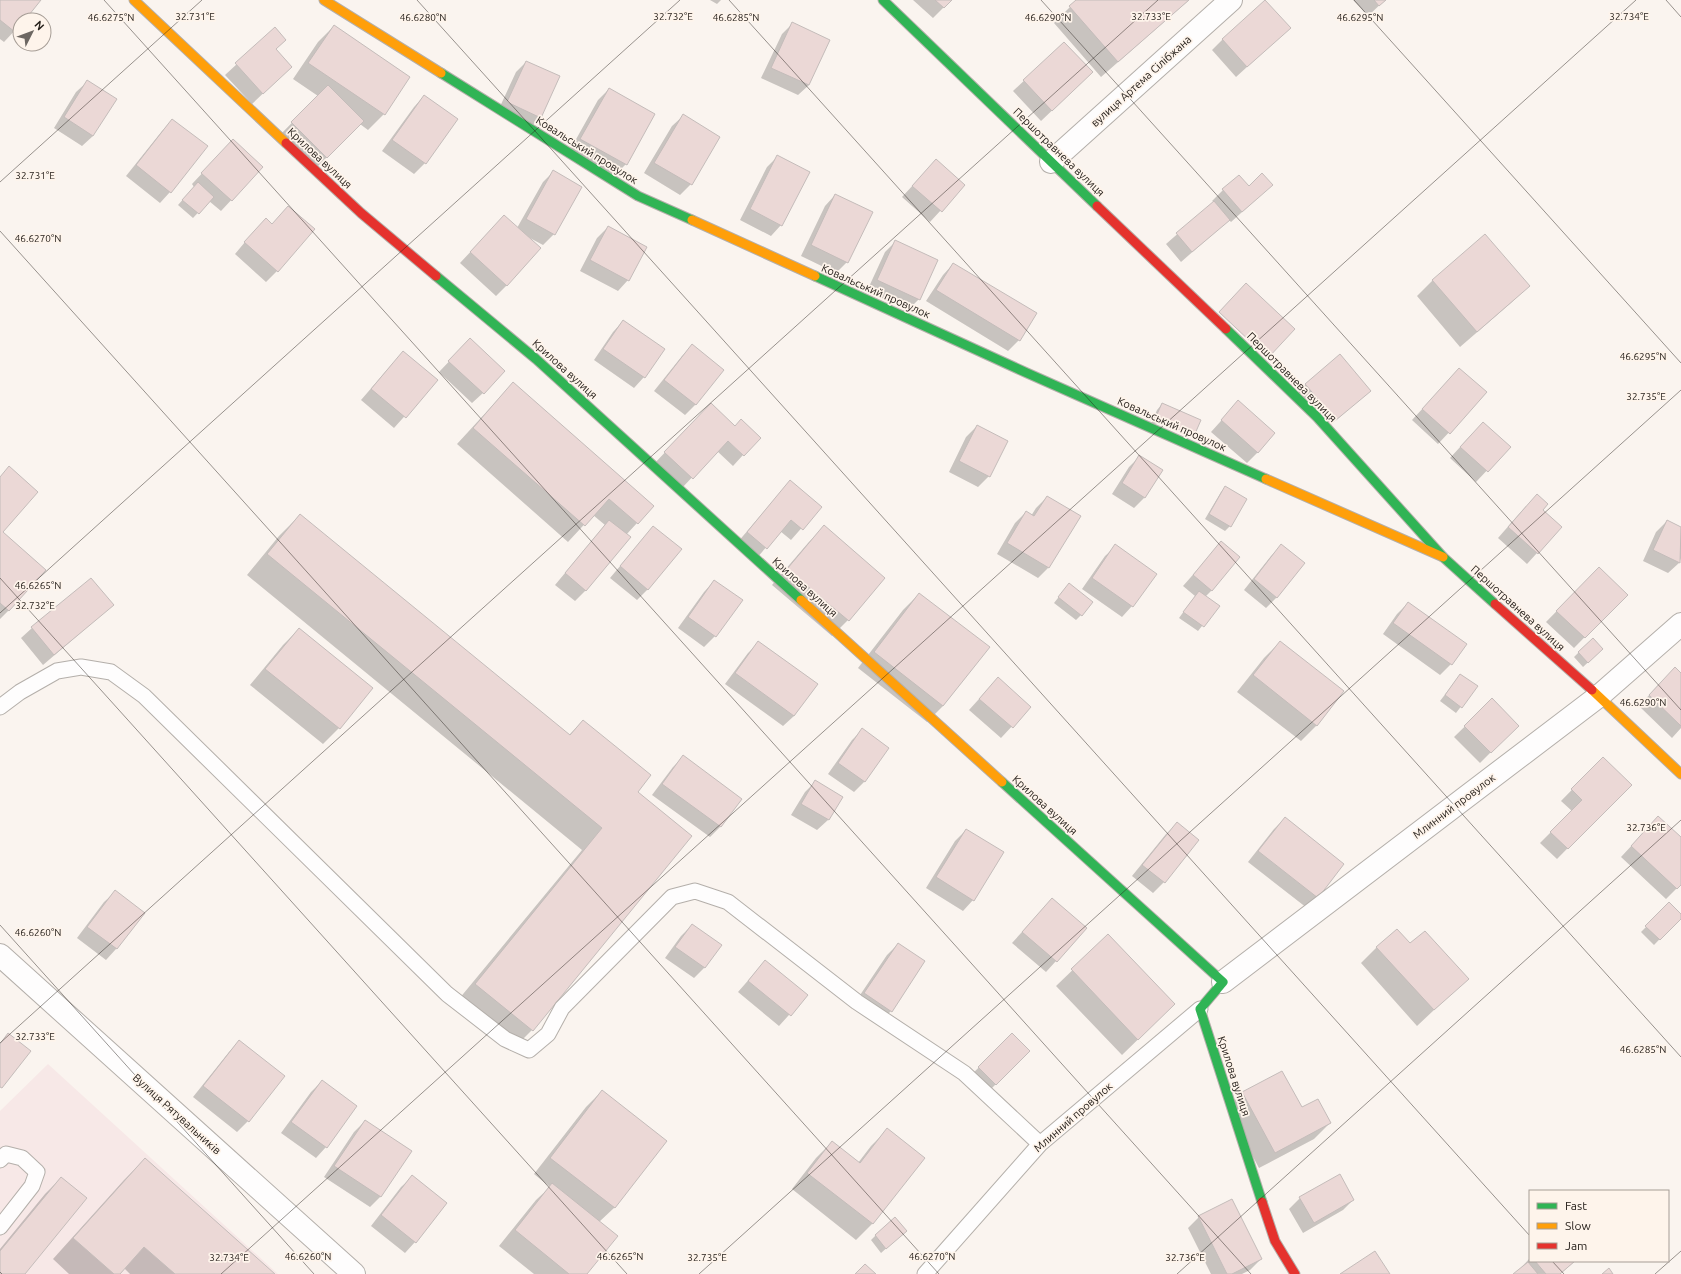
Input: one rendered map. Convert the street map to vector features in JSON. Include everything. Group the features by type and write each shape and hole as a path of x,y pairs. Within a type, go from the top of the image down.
{"street":[{"name":"Крилова вулиця","path":"134,0 361,213 536,359 1222,982"},
{"name":"Ковальський провулок","path":"324,0 638,196 1027,373 1443,557"},
{"name":"Першотравнева вулиця","path":"883,0 1317,417 1443,557 1599,696 1681,774"},
{"name":"вулиця Артема Сілібжана","path":"1051,162 1231,0"},
{"name":"Млинний провулок","path":"1222,982 1599,696 1681,624"},
{"name":"Вулиця Рятувальників","path":"0,955 354,1274"},
{"path":"1200,1009 1222,982"},
{"name":"Крилова вулиця","path":"1200,1009 1275,1242 1295,1274"}],"lane":[{"path":"0,707 20,692 57,671 81,667 111,672 144,696 447,994 505,1039 529,1050 548,1034 562,1008 672,897 695,891 728,902 857,1002 964,1073 1040,1144"},
{"name":"Млинний провулок","path":"925,1274 1040,1144 1200,1009"},
{"path":"0,1160 6,1154 22,1158 37,1172 32,1186 0,1227"}],"shaded area":[{"path":"48,1064 278,1274 0,1274 0,1111"}],"building":[{"path":"0,0 41,0 31,12 12,12 12,30 0,20"},
{"path":"935,0 952,0 944,8"},
{"path":"1076,0 1189,0 1118,62 1069,6"},
{"path":"1265,0 1291,28 1247,67 1222,39"},
{"path":"1374,0 1386,0 1379,6"},
{"path":"792,22 830,40 809,85 771,68"},
{"path":"334,25 410,77 385,115 308,63"},
{"path":"275,27 286,40 276,49 292,67 263,94 235,63"},
{"path":"1064,42 1093,72 1052,111 1023,80"},
{"path":"526,61 560,76 541,118 507,102"},
{"path":"87,80 117,99 93,136 64,117"},
{"path":"328,85 364,121 327,158 291,122"},
{"path":"609,88 655,114 627,165 580,139"},
{"path":"424,95 458,119 426,164 392,140"},
{"path":"683,114 720,137 692,185 654,163"},
{"path":"172,119 208,146 171,193 136,165"},
{"path":"233,139 263,167 232,201 201,173"},
{"path":"777,155 810,172 782,226 750,209"},
{"path":"936,159 965,185 942,212 912,186"},
{"path":"553,170 582,187 555,235 526,219"},
{"path":"1262,173 1273,185 1242,212 1222,189 1239,175 1249,186"},
{"path":"198,182 214,197 199,214 182,200"},
{"path":"835,194 873,212 848,263 811,245"},
{"path":"1214,201 1230,220 1192,252 1176,233"},
{"path":"288,206 315,229 278,272 244,242 266,218 272,224"},
{"path":"504,215 541,248 507,286 470,252"},
{"path":"608,226 647,247 629,281 590,260"},
{"path":"1485,234 1530,286 1477,332 1432,280"},
{"path":"895,240 938,260 920,300 877,280"},
{"path":"953,263 1037,313 1020,341 936,290"},
{"path":"1246,283 1295,329 1268,358 1219,312"},
{"path":"623,320 665,349 645,378 603,349"},
{"path":"470,338 505,371 484,394 448,361"},
{"path":"692,344 724,370 696,405 664,380"},
{"path":"403,351 438,380 406,418 371,389"},
{"path":"1340,354 1371,391 1336,420 1305,384"},
{"path":"1459,368 1487,392 1450,434 1422,409"},
{"path":"513,382 654,506 638,524 609,499 585,526 473,428"},
{"path":"1238,400 1275,433 1258,453 1221,420"},
{"path":"711,403 735,426 741,419 761,438 744,456 728,441 693,479 664,452"},
{"path":"1162,403 1201,420 1194,436 1155,419"},
{"path":"1483,422 1511,447 1488,472 1460,447"},
{"path":"977,425 1008,441 990,477 959,461"},
{"path":"1139,455 1163,470 1145,498 1122,483"},
{"path":"9,466 38,492 3,532 46,570 9,611 0,603 0,477"},
{"path":"790,480 822,507 803,530 791,520 767,549 747,532"},
{"path":"1225,486 1247,499 1231,527 1209,514"},
{"path":"1537,494 1548,504 1543,510 1562,527 1538,554 1508,527"},
{"path":"1047,496 1081,516 1049,568 1007,543 1026,511 1034,516"},
{"path":"300,514 570,735 583,720 651,775 638,792 692,836 533,1031 475,984 602,828 267,554"},
{"path":"609,520 631,537 586,591 565,573"},
{"path":"1667,520 1681,527 1680,563 1653,550"},
{"path":"824,525 885,578 849,621 787,569"},
{"path":"653,526 682,549 648,590 620,566"},
{"path":"1221,541 1240,557 1212,591 1193,575"},
{"path":"1115,544 1157,574 1133,607 1092,578"},
{"path":"1281,544 1305,563 1277,598 1254,579"},
{"path":"1599,567 1628,595 1585,638 1556,611"},
{"path":"91,578 114,605 54,655 31,627"},
{"path":"714,580 743,600 716,637 688,617"},
{"path":"1069,583 1093,602 1082,616 1058,597"},
{"path":"1199,591 1220,606 1204,627 1183,612"},
{"path":"919,593 990,647 943,706 874,652"},
{"path":"1408,602 1467,644 1452,665 1393,623"},
{"path":"299,628 373,688 340,729 265,669"},
{"path":"1593,638 1603,649 1588,663 1578,652"},
{"path":"758,641 818,684 794,716 735,673"},
{"path":"1280,641 1344,691 1317,726 1253,675"},
{"path":"1675,667 1681,673 1681,726 1649,695"},
{"path":"1460,674 1478,686 1462,708 1445,695"},
{"path":"998,677 1031,707 1013,728 979,699"},
{"path":"1492,698 1519,726 1491,753 1464,726"},
{"path":"862,728 889,748 865,782 838,763"},
{"path":"683,755 742,799 721,827 662,784"},
{"path":"1603,757 1632,785 1568,849 1550,832 1582,800 1571,789"},
{"path":"815,780 843,797 829,820 801,804"},
{"path":"1658,816 1681,837 1681,885 1677,889 1631,846"},
{"path":"1285,817 1344,864 1318,898 1258,851"},
{"path":"1177,822 1199,840 1165,883 1142,865"},
{"path":"966,829 1004,852 974,901 936,877"},
{"path":"115,890 145,913 117,949 87,927"},
{"path":"1052,898 1087,928 1057,962 1022,932"},
{"path":"1669,902 1681,914 1681,919 1660,940 1645,926"},
{"path":"692,924 722,945 705,968 675,947"},
{"path":"1397,929 1410,943 1425,931 1469,979 1434,1010 1376,947"},
{"path":"1108,934 1175,1004 1138,1040 1071,969"},
{"path":"898,943 925,961 892,1012 864,993"},
{"path":"765,960 808,995 791,1016 748,981"},
{"path":"8,1033 31,1051 2,1088 0,1087 0,1044"},
{"path":"1012,1033 1030,1051 996,1085 978,1067"},
{"path":"239,1040 285,1076 249,1122 203,1086"},
{"path":"1282,1071 1302,1107 1318,1099 1331,1123 1275,1153 1242,1092"},
{"path":"322,1080 357,1106 327,1148 291,1122"},
{"path":"602,1090 667,1141 615,1208 550,1158"},
{"path":"365,1120 412,1151 381,1197 334,1166"},
{"path":"887,1128 925,1158 873,1224 807,1173 832,1141 860,1163"},
{"path":"145,1158 275,1274 175,1274 144,1247 120,1274 114,1274 73,1238"},
{"path":"1340,1174 1354,1200 1314,1223 1299,1197"},
{"path":"412,1175 447,1203 416,1243 381,1215"},
{"path":"61,1177 87,1198 25,1274 0,1274 0,1251"},
{"path":"552,1183 618,1236 587,1274 569,1274 515,1230"},
{"path":"1232,1199 1262,1259 1232,1274 1227,1274 1198,1216"},
{"path":"895,1217 907,1231 886,1249 875,1235"},
{"path":"1375,1251 1390,1274 1340,1274"},
{"path":"1528,1262 1538,1274 1513,1274"},
{"path":"1536,1262 1574,1262 1560,1274 1546,1274"},
{"path":"865,1264 876,1274 855,1274"},
{"path":"1609,1268 1613,1274 1602,1274"}],"traffic: fast":[{"path":"883,0 1097,206"},
{"path":"441,73 638,196 692,220"},
{"path":"436,276 536,359 801,600"},
{"path":"815,276 1027,373 1266,479"},
{"path":"1226,329 1317,417 1443,557 1495,604"},
{"path":"1002,782 1223,982 1200,1009 1262,1202"}],"traffic: slow":[{"path":"134,0 286,143"},
{"path":"324,0 441,73"},
{"path":"692,220 815,276"},
{"path":"1266,479 1443,557"},
{"path":"801,600 1002,782"},
{"path":"1592,690 1681,774"}],"traffic: jam":[{"path":"286,143 361,213 436,276"},
{"path":"1097,206 1226,329"},
{"path":"1495,604 1592,690"},
{"path":"1262,1202 1275,1241 1295,1274"}]}
